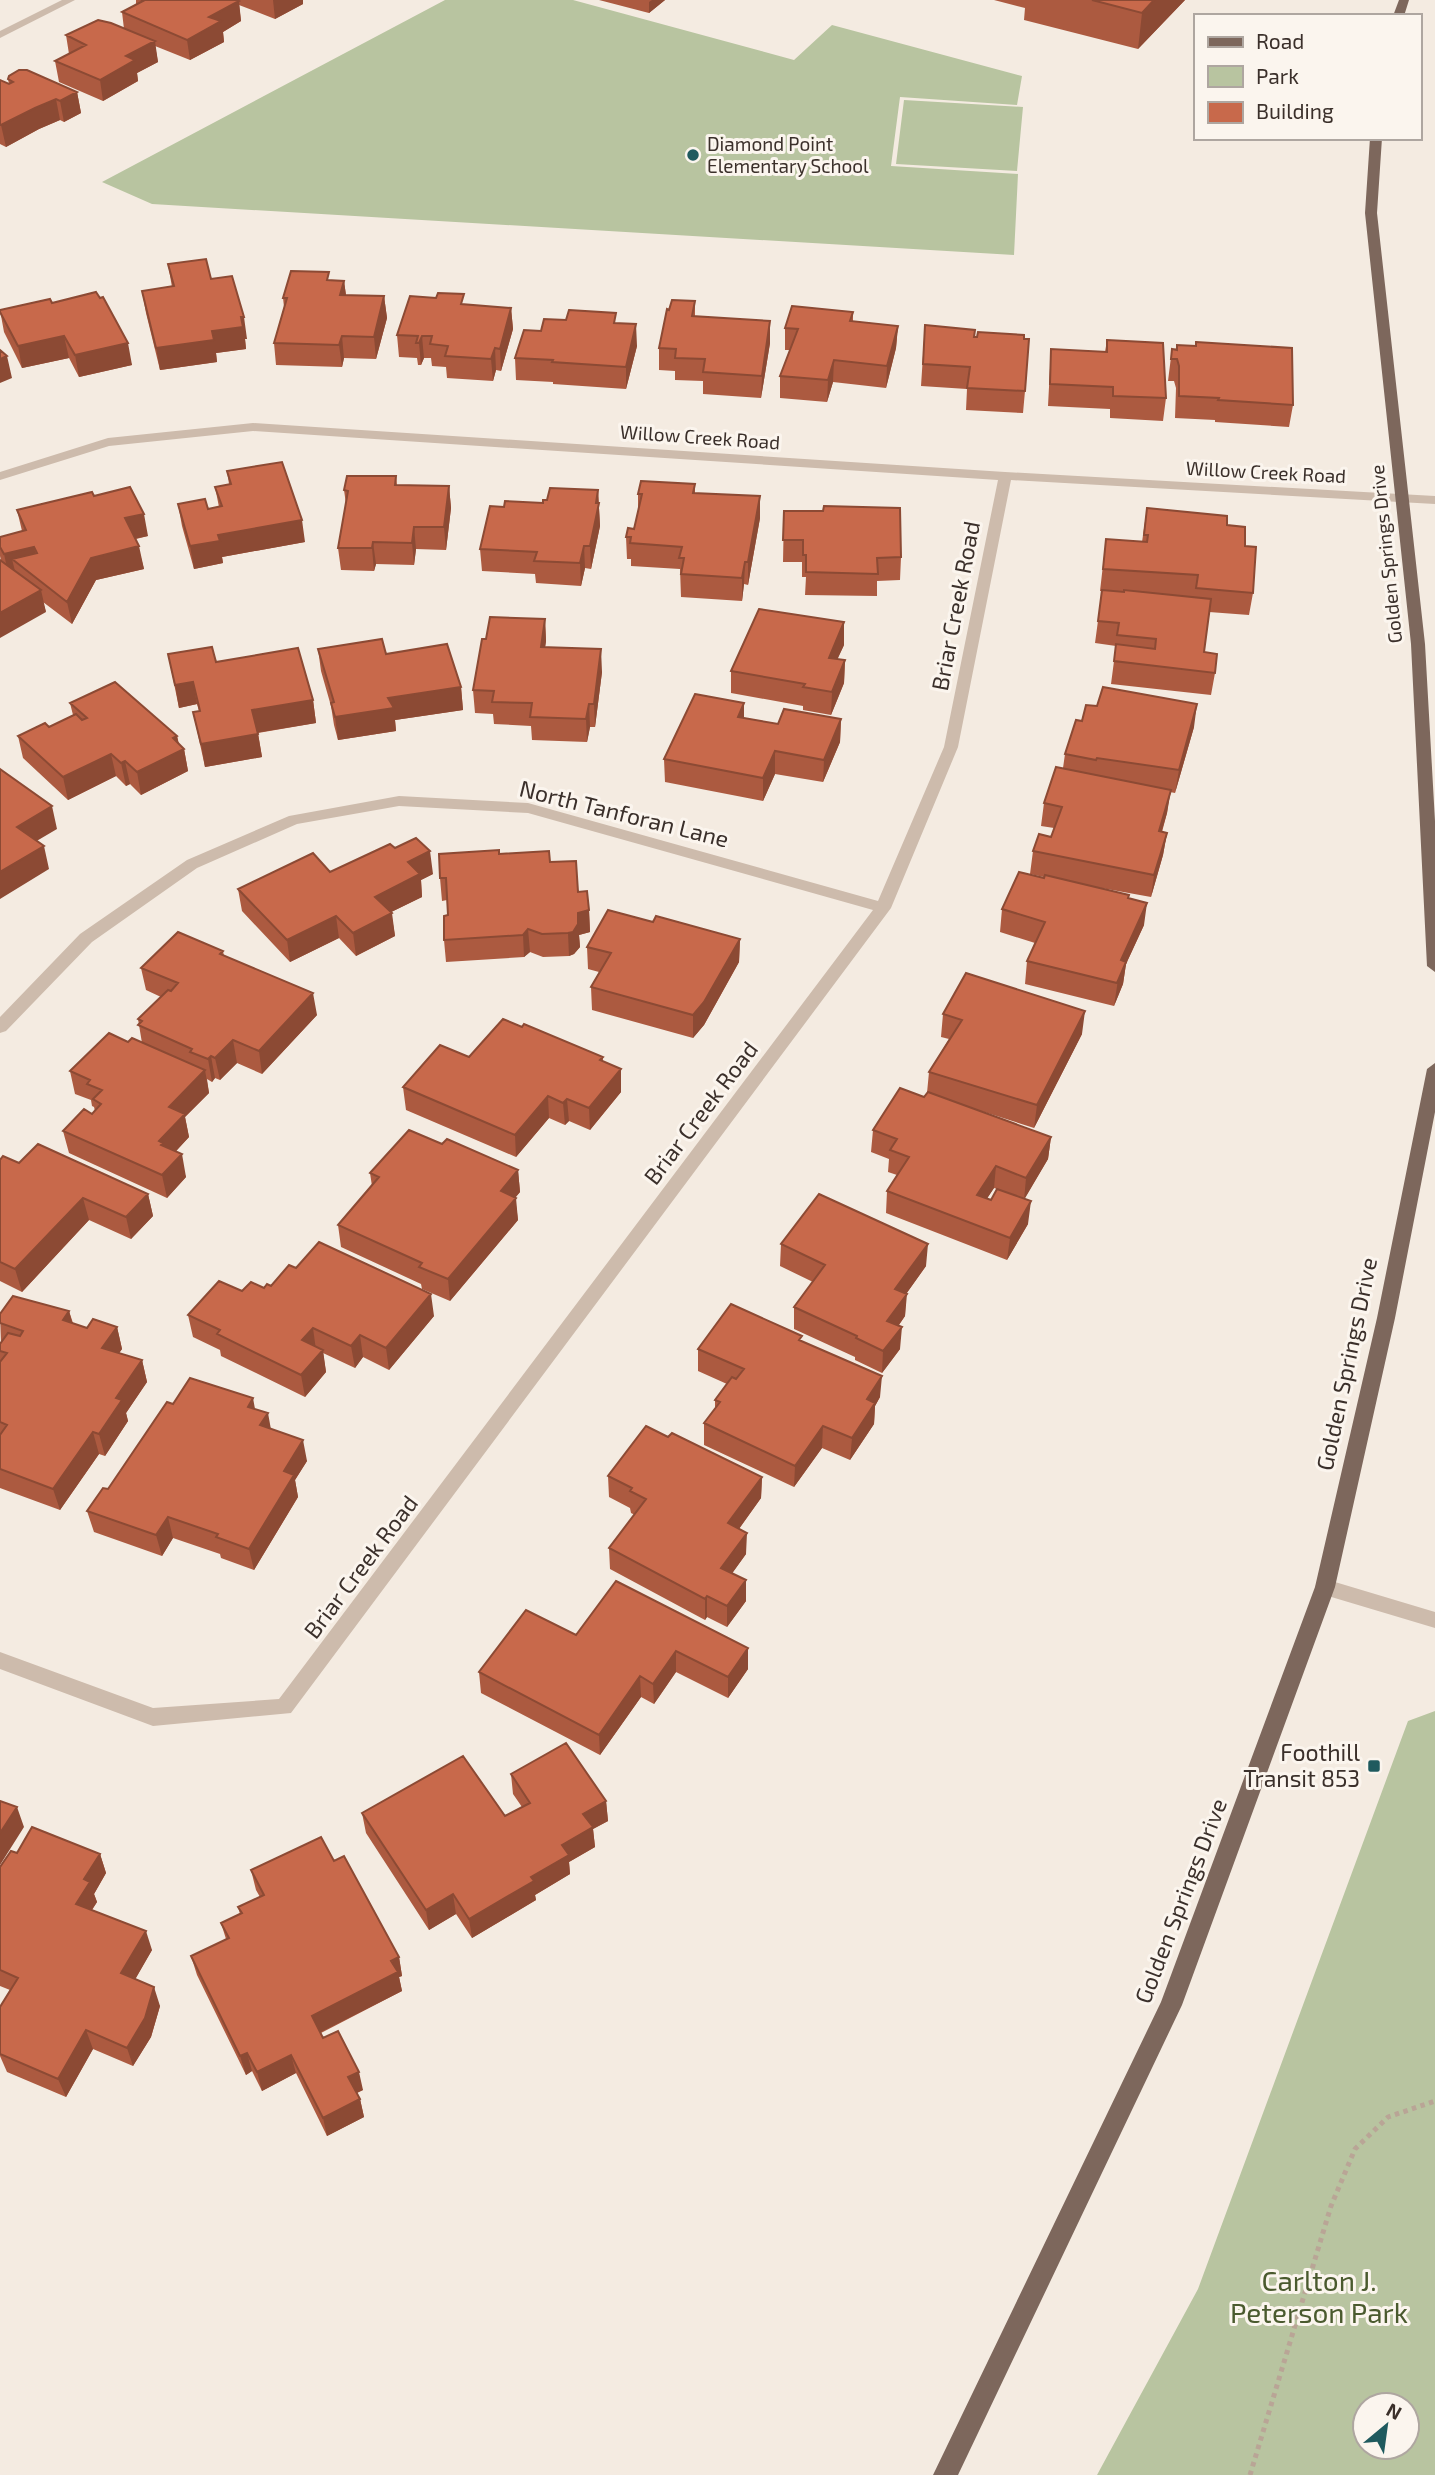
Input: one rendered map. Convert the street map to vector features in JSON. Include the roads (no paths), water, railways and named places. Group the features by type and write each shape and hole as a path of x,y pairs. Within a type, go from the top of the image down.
{"main road":[{"name":"Golden Springs Drive","path":"1376,140 1371,214 1418,645 1435,967"},
{"name":"Golden Springs Drive","path":"945,2475 1171,2005 1325,1587 1386,1318 1435,1069"}],"street":[{"path":"0,35 70,0"},
{"name":"Willow Creek Road","path":"0,476 108,442 253,427 1005,476 1435,500"},
{"name":"Briar Creek Road","path":"0,1660 153,1717 284,1707 883,908 951,747 1005,476"},
{"name":"North Tanforan Lane","path":"0,1027 86,938 192,864 294,820 399,800 528,808 883,908"},
{"path":"1325,1587 1435,1620"}],"place":[{"name":"Diamond Point Elementary School","path":"693,155"},
{"name":"Foothill Transit 853","path":"1374,1766"}],"park label":[{"name":"Carlton J. Peterson Park","path":"1319,2297"}]}
